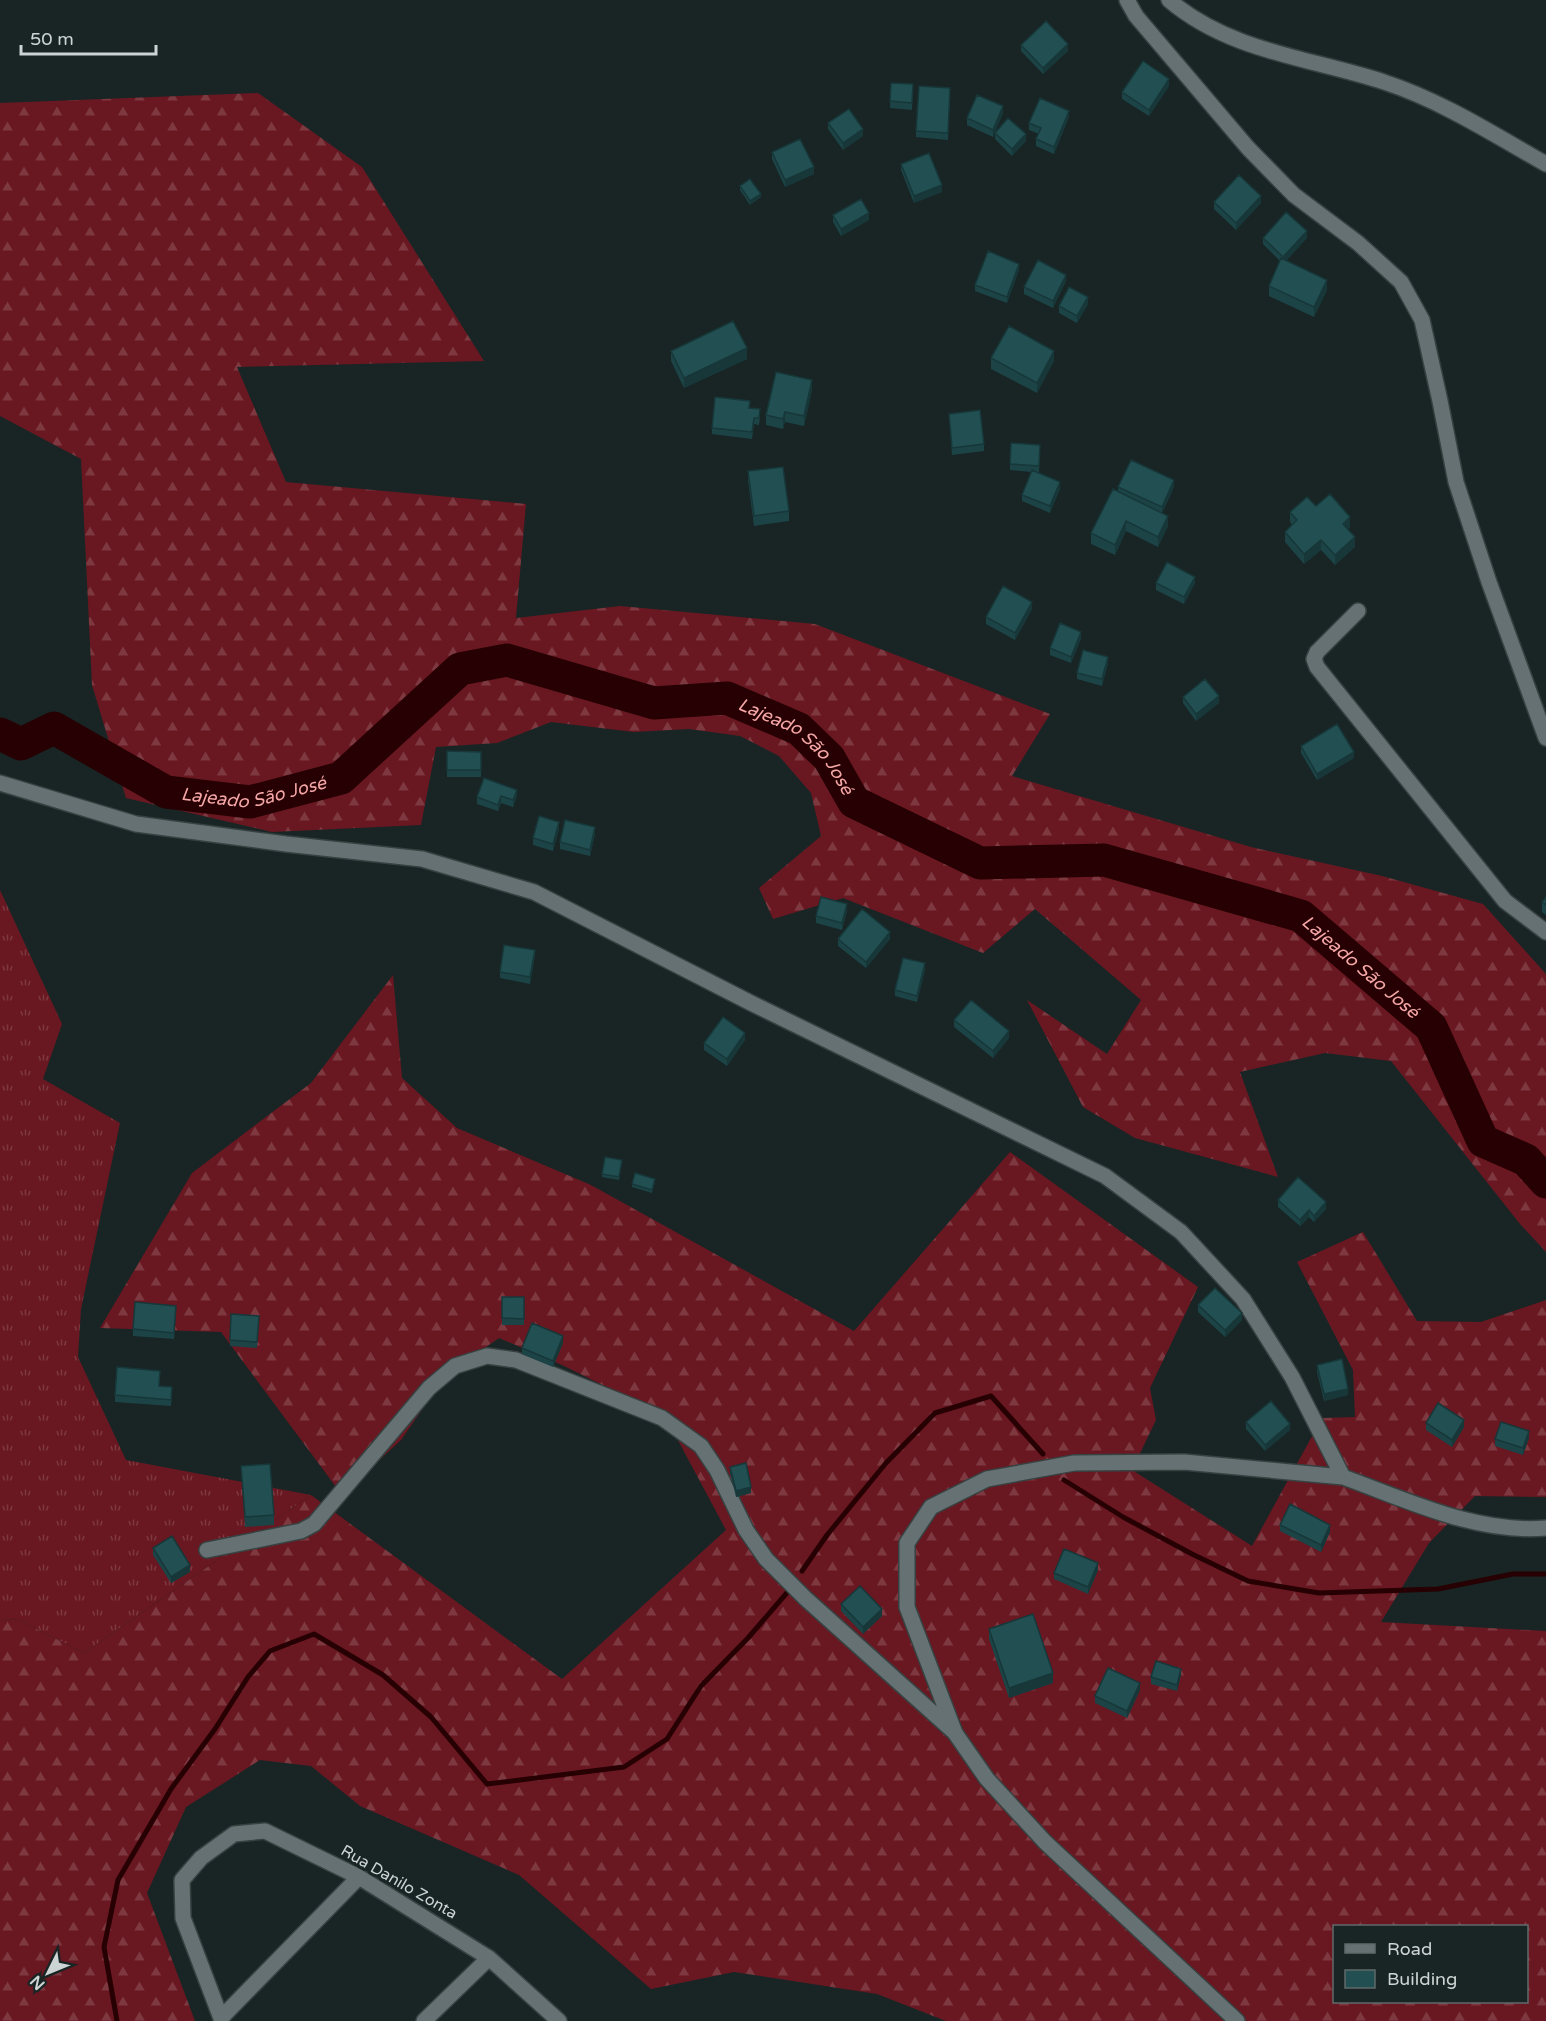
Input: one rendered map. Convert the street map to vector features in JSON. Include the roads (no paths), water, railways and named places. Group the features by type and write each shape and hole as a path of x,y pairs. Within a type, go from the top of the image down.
{"street":[{"path":"1127,0 1136,16 1248,148 1294,195 1358,243 1401,282 1422,320 1456,482 1489,582 1546,738"},
{"path":"1169,0 1208,28 1264,49 1383,81 1435,101 1546,164"},
{"path":"1358,611 1317,652 1314,659 1317,667 1505,901 1546,932"},
{"path":"0,783 136,824 422,859 534,892 751,1003 1105,1176 1181,1232 1243,1299 1292,1377 1343,1477"},
{"path":"207,1550 301,1531 314,1524 429,1388 455,1366 487,1356 516,1360 662,1418 701,1446 717,1470 746,1530 766,1559 805,1598 955,1732"},
{"path":"1238,2021 1045,1842 987,1779 955,1732 907,1607 907,1543 931,1507 987,1479 1074,1463 1184,1462 1343,1477 1476,1523 1546,1528"},
{"name":"Rua Danilo Zonta","path":"222,2020 183,1918 182,1880 201,1858 234,1834 265,1831 359,1876 489,1958 559,2021"},
{"path":"222,2020 359,1876"},
{"path":"424,2021 489,1958"}],"waterway":[{"name":"Lajeado São José","path":"0,734 21,744 54,728 166,792 250,802 341,778 460,669 507,660 654,703 727,698 799,729 829,758 854,802 980,863 1104,860 1301,916 1431,1027 1483,1141 1526,1160 1546,1182"},
{"path":"802,1571 827,1535 886,1463 935,1413 991,1396 1043,1454"},
{"path":"1064,1480 1123,1517 1248,1581 1319,1593 1438,1589 1513,1574 1546,1574"},
{"path":"117,2021 104,1947 118,1880 171,1789 215,1729 248,1677 270,1651 314,1634 383,1675 431,1717 487,1784 624,1767 667,1739 701,1686 748,1638 791,1588"}]}
